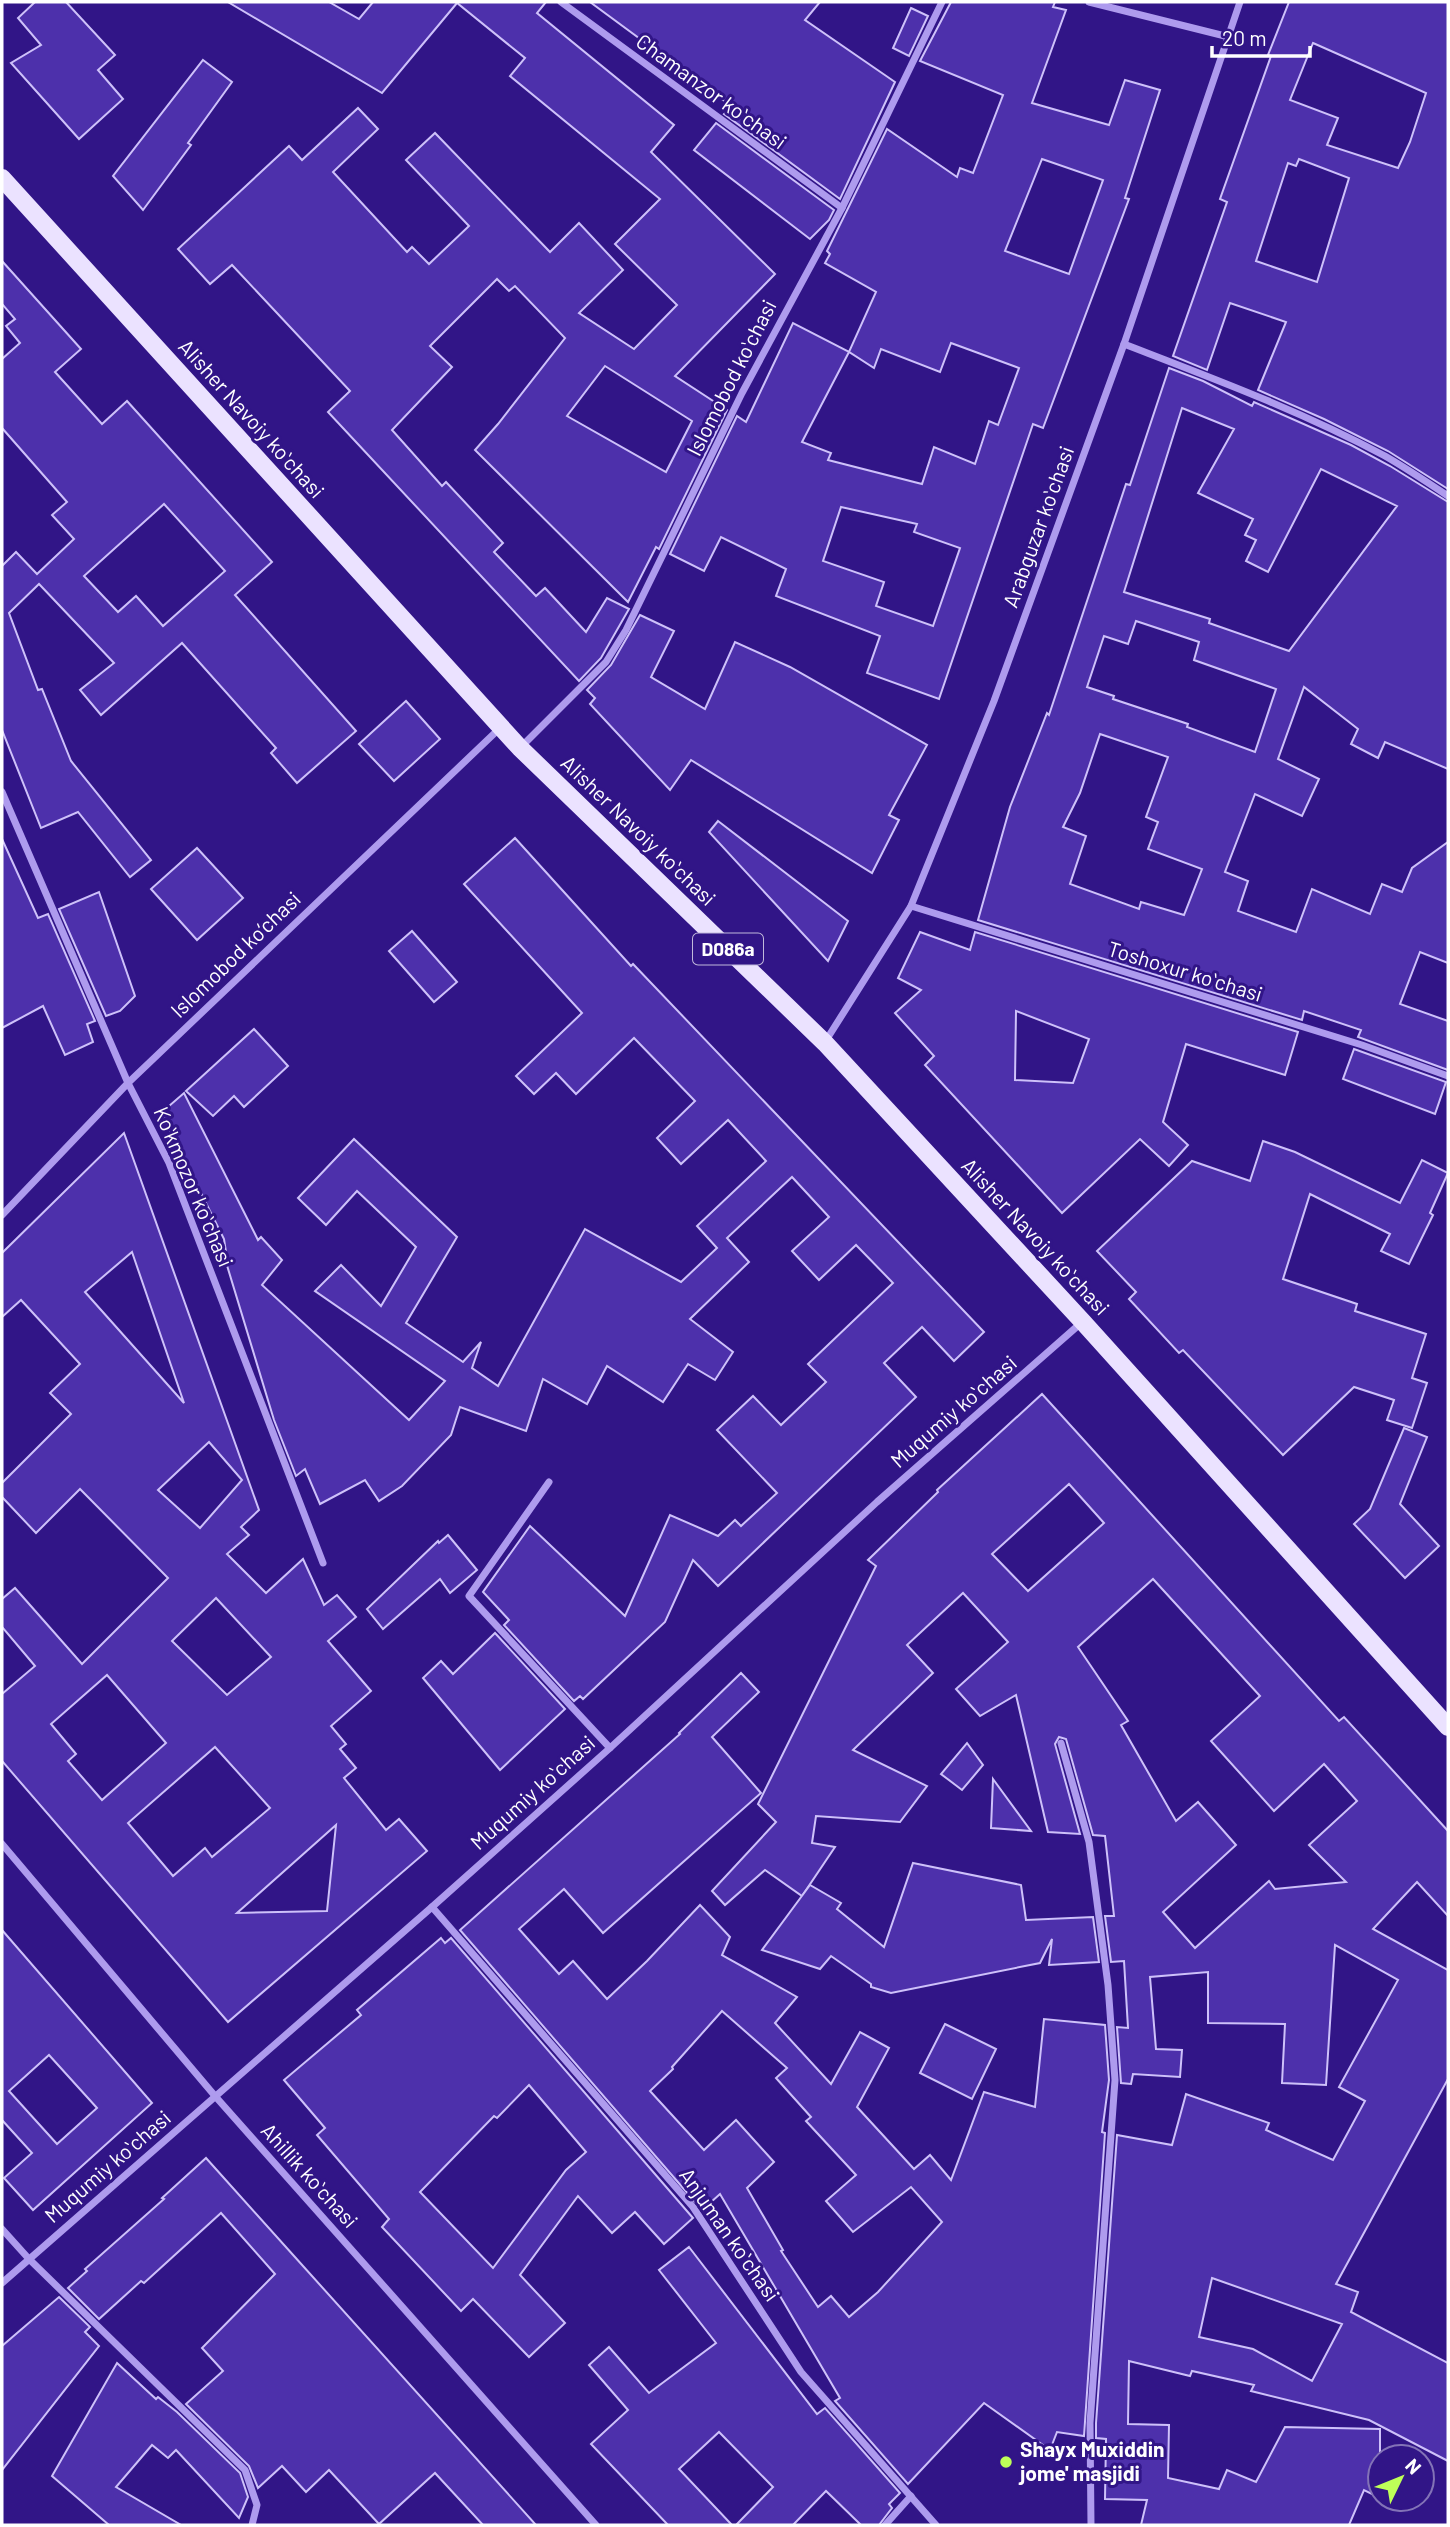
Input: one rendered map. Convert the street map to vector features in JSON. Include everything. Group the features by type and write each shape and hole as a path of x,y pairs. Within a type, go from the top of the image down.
{"main road":[{"name":"Alisher Navoiy koʻchasi","path":"2,178 520,748 825,1043 1083,1322 1448,1727"}],"street":[{"name":"Chamanzor koʻchasi","path":"561,2 842,208"},
{"name":"Islomobod koʻchasi","path":"520,748 606,663 626,630 742,393 842,208 942,2"},
{"path":"1088,2 1229,37"},
{"name":"Arabguzar koʻchasi","path":"825,1043 911,906 994,701 1124,344 1240,2"},
{"path":"1124,344 1244,391 1316,423 1385,456 1448,496"},
{"name":"Islomobod ko‘chasi","path":"2,1215 128,1083 501,727"},
{"name":"Koʻkmozor koʻchasi","path":"2,792 128,1083 169,1163 323,1563"},
{"name":"Toshoxur koʻchasi","path":"911,906 1362,1045 1448,1076"},
{"name":"Muqumiy koʻchasi","path":"2,2283 432,1907 610,1748 877,1502 1083,1322"},
{"path":"549,1482 469,1596 610,1748"},
{"path":"1061,1743 1089,1842 1108,1985 1115,2080 1090,2423 1091,2525"},
{"name":"Ahillik koʻchasi","path":"2,1844 215,2096 596,2525"},
{"name":"Anjuman koʻchasi","path":"432,1907 693,2207 801,2372 936,2525"},
{"path":"2,2229 29,2259 245,2470 257,2505 252,2525"},
{"path":"885,2525 911,2496"}],"building":[{"path":"35,2 66,2 115,55 98,70 123,99 79,139 11,63 41,45 18,18"},
{"path":"228,2 329,2 359,19 373,2 546,2 537,13 674,125 651,152 775,274 675,376 727,410 659,549 656,547 628,602 475,450 565,338 515,286 509,291 497,279 430,346 452,367 392,430 442,486 446,482 503,543 494,552 536,596 545,588 586,632 607,598 629,609 601,658 579,681 328,412 350,391 232,265 210,284 178,249 289,146 302,160 358,108 378,129 333,172 407,252 412,247 429,264 469,226 406,160 435,133 550,252 579,223 623,270 579,313 634,349 677,305 615,244 660,199 510,76 525,58 457,3 382,93","holes":["605,366 692,421 666,472 567,416"]},
{"path":"590,2 820,2 805,20 895,82 840,199 724,114 731,106"},
{"path":"951,2 1055,2 1053,7 1066,10 1032,103 1109,125 1125,80 1160,90 1125,198 1129,199 1043,428 1033,424 939,699 867,673 880,636 776,596 786,569 721,537 704,571 670,554 737,416 746,422 793,323 849,352 876,292 825,263 830,254 827,251 887,129 957,177 960,168 973,173 1003,95 920,61","holes":["1042,159 1103,180 1069,274 1005,251","951,343 1019,368 998,425 989,421 975,464 934,447 922,484 828,460 831,453 802,442 849,352 874,368 881,349 940,372","841,507 917,524 914,532 960,548 933,626 876,606 884,582 823,561"]},
{"path":"1289,2 1448,2 1448,489 1388,451 1258,390 1286,322 1230,303 1207,370 1173,356 1227,202 1220,199 1271,56 1268,55","holes":["1313,43 1426,93 1410,142 1398,168 1327,145 1338,118 1290,100","1299,159 1349,178 1317,282 1256,261 1288,163 1296,166"]},
{"path":"911,8 928,16 909,56 893,48"},
{"path":"203,60 232,82 188,143 191,145 143,210 113,176"},
{"path":"716,123 834,210 829,220 810,239 694,150"},
{"path":"2,261 81,349 55,372 102,424 127,401 272,562 235,595 356,731 297,783 271,753 276,748 182,643 101,715 80,690 114,663 39,584 9,613 38,690 42,689 71,761 151,860 130,877 78,812 41,828 2,730 2,566 16,552 37,574 74,539 52,515 67,502 2,428 2,359 20,343 6,326 15,319 2,304","holes":["164,504 225,571 163,626 136,596 118,612 84,576"]},
{"path":"1169,368 1203,381 1252,406 1254,402 1351,445 1448,502 1448,769 1385,742 1378,758 1351,744 1358,729 1304,687 1278,759 1319,779 1302,816 1255,794 1225,872 1248,881 1238,911 1296,932 1312,889 1370,914 1382,884 1402,892 1412,868 1448,842 1448,963 1420,952 1400,1004 1448,1021 1448,1070 1358,1037 1361,1030 1304,1011 1302,1020 978,920 1010,807 1047,713 1049,715 1126,484 1130,485","holes":["1182,408 1234,429 1198,493 1253,519 1245,535 1256,540 1246,561 1268,572 1321,469 1397,506 1289,651 1209,623 1210,619 1124,592","1136,621 1199,642 1194,660 1276,689 1255,752 1087,687 1104,636 1128,644","1100,734 1168,757 1146,817 1158,822 1148,849 1202,869 1184,915 1141,902 1139,909 1070,884 1086,836 1063,827 1080,793"]},
{"path":"640,615 674,631 651,677 705,709 735,642 790,667 927,745 889,815 899,820 872,873 691,760 670,790 590,704 595,698 587,690 611,665"},
{"path":"406,701 440,739 394,781 359,744"},
{"path":"718,821 848,921 828,961 709,832"},
{"path":"515,838 631,966 633,964 984,1332 954,1361 922,1327 884,1363 916,1397 718,1586 693,1560 665,1622 583,1699 580,1696 574,1701 504,1625 509,1620 483,1592 530,1526 625,1616 670,1515 718,1536 735,1520 741,1526 777,1493 717,1430 753,1396 781,1425 826,1382 808,1364 893,1283 856,1245 819,1280 792,1251 829,1217 792,1177 727,1238 749,1262 690,1319 733,1352 715,1380 688,1364 663,1402 607,1366 587,1404 543,1379 526,1431 460,1407 451,1435 402,1486 379,1501 365,1480 320,1504 305,1469 296,1476 274,1420 222,1249 226,1252 224,1239 161,1113 184,1093 258,1240 261,1237 282,1260 262,1285 409,1420 445,1381 315,1291 341,1265 381,1306 416,1247 357,1191 326,1225 298,1198 354,1139 457,1237 406,1323 463,1362 481,1342 472,1368 498,1386 585,1229 681,1282 717,1248 697,1226 766,1161 728,1120 681,1164 657,1138 695,1101 634,1038 576,1094 556,1073 534,1094 516,1076 582,1013 464,884"},
{"path":"2,839 38,918 48,914 95,1021 87,1024 93,1042 65,1055 43,1006 2,1028"},
{"path":"197,848 243,898 197,940 151,889"},
{"path":"99,892 135,996 120,1011 106,1016 59,909"},
{"path":"412,931 457,982 434,1002 389,951"},
{"path":"920,932 970,950 975,932 1298,1032 1285,1075 1186,1044 1163,1122 1188,1145 1169,1166 1140,1139 1062,1213 925,1065 934,1056 895,1013 921,990 898,978","holes":["1016,1011 1089,1039 1073,1083 1015,1080"]},
{"path":"254,1029 288,1066 244,1107 234,1096 213,1116 186,1091"},
{"path":"1354,1049 1446,1082 1435,1114 1343,1079"},
{"path":"124,1133 259,1510 241,1527 249,1535 227,1554 266,1593 303,1559 324,1605 337,1595 356,1617 328,1641 371,1691 331,1726 346,1744 340,1749 356,1768 344,1778 386,1830 399,1819 427,1851 228,2022 2,1761 2,1694 35,1666 2,1627 2,1599 15,1588 82,1664 168,1578 80,1489 36,1533 2,1497 2,1483 71,1414 50,1393 80,1364 21,1300 2,1317 2,1253","holes":["132,1252 184,1403 85,1292","209,1442 242,1480 200,1528 158,1490","216,1598 271,1657 227,1695 172,1641","107,1675 166,1743 102,1800 68,1761 76,1754 51,1724","215,1747 270,1808 212,1857 205,1848 173,1876 128,1823","336,1825 327,1911 237,1913"]},
{"path":"1263,1141 1295,1152 1400,1203 1422,1160 1448,1173 1430,1213 1433,1215 1409,1264 1381,1251 1390,1234 1310,1194 1283,1279 1357,1304 1355,1311 1426,1334 1412,1378 1427,1383 1412,1428 1387,1420 1394,1400 1354,1387 1283,1455 1183,1350 1179,1353 1129,1299 1136,1292 1097,1251 1192,1161 1250,1181"},
{"path":"1042,1394 1339,1721 1344,1717 1448,1831 1448,1916 1417,1882 1373,1929 1448,1970 1448,2079 1336,2284 1358,2292 1351,2312 1448,2363 1448,2461 1436,2455 1436,2443 1413,2443 1369,2420 1251,2391 1254,2385 1192,2371 1190,2376 1129,2361 1128,2424 1169,2425 1168,2478 1219,2489 1227,2470 1256,2482 1285,2427 1380,2429 1380,2443 1366,2443 1366,2491 1364,2490 1349,2525 1141,2525 1147,2500 1105,2499 1106,2439 1096,2438 1096,2423 1117,2135 1172,2145 1186,2094 1269,2123 1266,2130 1333,2160 1365,2101 1339,2087 1398,1980 1335,1945 1326,2085 1282,2083 1285,2024 1208,2023 1208,1972 1150,1977 1156,2049 1182,2050 1180,2077 1133,2074 1131,2084 1121,2083 1117,2027 1128,2028 1124,1961 1111,1962 1105,1916 1114,1916 1105,1836 1093,1835 1066,1739 1059,1737 1055,1744 1080,1834 1048,1832 1016,1695 980,1716 956,1689 1008,1642 963,1593 907,1645 933,1673 853,1750 927,1786 900,1822 816,1816 812,1843 835,1847 802,1896 765,1870 725,1905 712,1891 776,1822 758,1804 876,1566 868,1560 938,1492 937,1490","holes":["1069,1484 1104,1523 1028,1591 992,1554","1153,1579 1260,1696 1211,1741 1274,1811 1324,1764 1357,1801 1309,1845 1346,1882 1275,1889 1269,1881 1195,1948 1163,1912 1236,1845 1198,1802 1176,1821 1121,1725 1128,1721 1078,1647","1212,2278 1342,2324 1312,2381 1253,2349 1199,2337"]},
{"path":"1404,1428 1427,1437 1400,1504 1439,1546 1405,1578 1354,1524 1370,1509"},
{"path":"448,1535 477,1570 450,1593 440,1579 383,1629 367,1609 438,1541 439,1543"},
{"path":"495,1633 565,1709 500,1770 423,1678 441,1661 453,1674"},
{"path":"741,1673 759,1692 712,1737 761,1793 603,1933 564,1889 519,1929 559,1974 573,1961 607,1999 700,1905 730,1937 722,1955 797,1997 775,2023 831,2084 860,2032 889,2048 857,2107 914,2169 930,2155 951,2180 984,2092 1035,2107 1044,2019 1105,2025 1109,2080 1102,2132 1105,2133 1084,2436 1057,2432 1050,2450 984,2403 908,2484 835,2401 840,2398 720,2194 702,2210 460,1930 679,1733","holes":["722,2011 787,2068 776,2078 811,2117 806,2121 856,2175 826,2201 853,2232 911,2187 942,2222 878,2292 849,2317 831,2296 818,2307 781,2251 783,2250 747,2188 774,2162 736,2120 704,2150 650,2091 673,2069"]},
{"path":"967,1743 983,1765 962,1790 941,1774"},
{"path":"993,1779 1031,1831 991,1828"},
{"path":"913,1863 1021,1885 1026,1920 1093,1917 1099,1962 1049,1965 1052,1939 1040,1963 891,1993 871,1987 871,1984 831,1956 820,1969 762,1950 810,1885 841,1903 837,1909 884,1947"},
{"path":"2,1930 152,2103 33,2210 4,2178 32,2153 2,2120","holes":["49,2055 97,2108 57,2144 9,2091"]},
{"path":"441,1938 445,1943 451,1938 693,2218 664,2244 635,2212 612,2233 578,2196 520,2275 565,2323 529,2357 473,2299 461,2311 382,2227 389,2219 317,2135 325,2128 284,2080 361,2015 357,2010","holes":["529,2085 586,2152 566,2170 493,2268 420,2192 494,2116 497,2118"]},
{"path":"945,2024 996,2049 972,2099 920,2073"},
{"path":"206,2158 536,2525 483,2525 435,2473 379,2524 329,2470 306,2492 282,2466 258,2488 249,2466 186,2404 223,2371 202,2348 275,2274 221,2213 144,2283 141,2281 99,2319 68,2288 87,2271 85,2269"},
{"path":"689,2247 817,2414 825,2408 900,2493 889,2504 892,2508 879,2525 861,2525 826,2491 793,2525 736,2525 773,2487 719,2432 679,2469 732,2525 668,2525 591,2444 628,2410 589,2365 609,2347 649,2393 716,2343 659,2270"},
{"path":"59,2297 90,2327 85,2332 99,2346 2,2470 2,2346"},
{"path":"117,2363 156,2399 158,2397 177,2412 240,2473 248,2497 239,2518 176,2450 168,2458 152,2445 116,2487 181,2525 109,2525 52,2476"}],"place":[{"name":"Shayx Muxiddin jome' masjidi","path":"1006,2462"}]}
